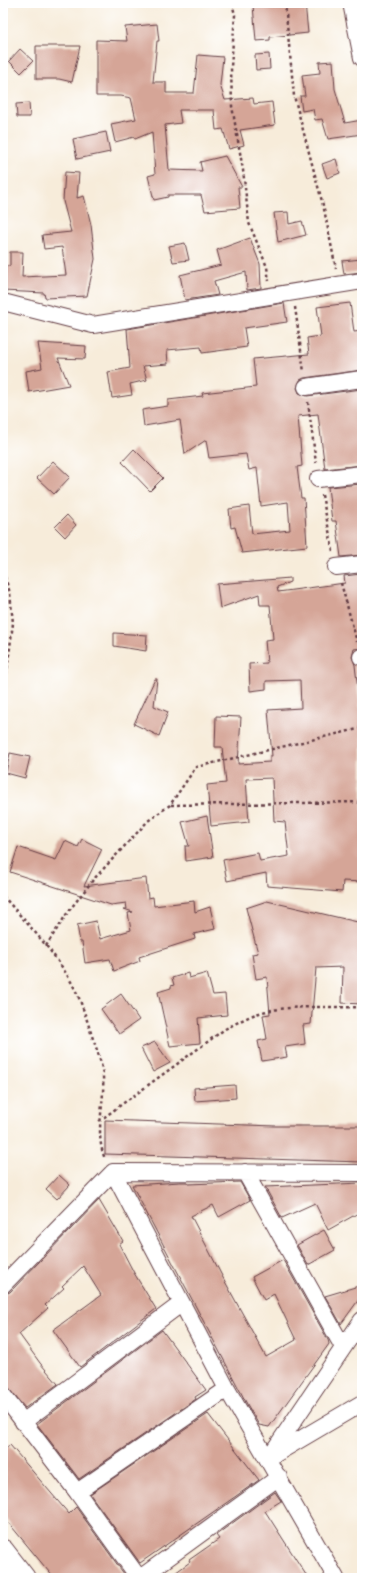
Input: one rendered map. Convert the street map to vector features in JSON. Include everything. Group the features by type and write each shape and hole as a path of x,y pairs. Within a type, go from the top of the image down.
{"main road":[{"path":"3,1551 24,1578"}],"street":[{"path":"351,3 362,58"},
{"path":"3,302 93,325 362,281"},
{"path":"306,387 362,379"},
{"path":"318,479 362,474"},
{"path":"336,567 362,564"},
{"path":"113,1172 227,1389 280,1477 336,1578"},
{"path":"3,1285 113,1172 362,1173"},
{"path":"245,1172 343,1347"},
{"path":"23,1422 182,1303"},
{"path":"268,1459 362,1320"},
{"path":"76,1492 227,1389"},
{"path":"3,1395 140,1578 280,1477"},
{"path":"268,1459 362,1403"}],"path":[{"path":"232,3 235,16 231,67 232,106 243,170 249,223 267,267 271,296"},
{"path":"286,3 294,96 324,209 339,285"},
{"path":"3,571 10,593 13,623 3,704"},
{"path":"46,946 68,912 93,880 148,822 170,804 196,767 362,728"},
{"path":"170,804 362,802"},
{"path":"3,896 46,946 66,975 79,998 100,1061 103,1078 99,1121 100,1147 113,1172"},
{"path":"99,1121 225,1029 240,1021 257,1014 273,1010 362,1007"}],"building":[{"path":"305,3 308,33 270,37 270,40 256,41 253,5"},
{"path":"157,24 159,41 157,41 153,82 166,82 166,93 194,93 198,55 223,57 220,85 225,100 253,98 254,104 272,102 275,125 240,130 244,145 229,149 223,129 216,130 214,110 179,110 181,123 165,125 169,170 202,171 200,162 225,156 242,187 238,187 240,208 205,211 201,195 168,195 168,197 154,200 148,176 155,174 152,132 135,139 134,137 115,142 111,124 136,119 131,98 121,96 96,96 96,40 127,41 125,27"},
{"path":"36,46 80,46 72,82 59,79 36,79"},
{"path":"20,49 33,61 21,73 9,61"},
{"path":"269,54 270,69 256,70 255,55"},
{"path":"333,61 335,89 345,123 362,120 362,134 328,139 322,119 315,120 313,109 302,111 300,96 305,96 302,75 320,73 319,62"},
{"path":"29,103 30,117 17,117 16,104"},
{"path":"106,132 110,152 77,159 73,139"},
{"path":"336,159 340,173 327,178 322,164"},
{"path":"65,172 79,173 77,198 84,196 91,225 95,259 87,296 45,298 44,293 3,291 3,266 10,266 10,252 23,252 22,277 66,275 62,247 44,249 42,235 71,232 63,201"},
{"path":"288,212 289,224 302,221 306,235 278,242 274,213"},
{"path":"250,238 260,264 261,288 247,290 246,272 214,281 218,295 185,300 180,275 221,265 217,250"},
{"path":"185,243 189,260 173,262 169,246"},
{"path":"362,259 362,272 344,274 342,261"},
{"path":"284,303 287,322 244,328 247,347 202,353 201,347 167,350 168,364 143,366 147,380 130,384 132,395 112,398 108,372 130,368 127,329"},
{"path":"350,303 354,332 362,331 362,370 304,378 300,380 297,388 299,393 307,396 362,389 362,465 325,469 318,414 298,416 302,466 297,467 301,498 304,498 307,546 242,553 235,527 231,528 229,509 249,506 252,534 290,530 288,502 261,506 257,468 249,470 246,454 209,458 206,440 185,454 180,420 144,426 142,410 168,406 168,400 203,396 202,393 256,387 253,359 309,354 307,338 321,336 317,307"},
{"path":"38,343 86,346 85,359 58,358 69,385 29,392 26,371 42,368"},
{"path":"134,449 163,478 150,491 122,462"},
{"path":"53,461 70,477 54,494 37,478"},
{"path":"362,484 362,555 341,557 336,521 332,521 328,487"},
{"path":"67,515 76,525 65,537 55,527"},
{"path":"362,574 362,648 354,649 352,657 355,665 360,708 362,708 362,882 343,881 342,892 267,886 266,873 227,881 223,860 258,853 260,861 289,856 285,822 274,821 272,778 246,779 249,822 211,826 207,785 226,783 222,747 215,747 216,716 241,717 238,764 270,762 270,756 272,756 268,710 301,708 300,680 266,681 266,689 250,691 249,664 267,663 265,640 273,639 270,605 260,605 259,594 220,608 217,584 290,578 290,582 277,587 278,592 345,583 344,576"},
{"path":"114,633 147,635 146,651 114,646"},
{"path":"155,679 157,679 154,706 168,712 159,736 134,724"},
{"path":"10,753 30,757 25,778 6,773"},
{"path":"207,816 213,857 186,861 185,846 189,846 182,822"},
{"path":"82,839 102,849 84,886 146,878 148,898 153,897 154,906 194,901 195,912 210,907 215,929 194,934 195,939 139,957 140,961 114,971 110,959 85,963 82,942 80,942 77,925 96,921 100,939 131,930 128,913 133,912 124,909 127,909 126,903 111,905 10,872 18,847 56,860 65,841 78,847"},
{"path":"267,901 362,923 362,1004 342,1003 343,967 316,968 311,1024 303,1025 305,1044 285,1047 287,1057 262,1061 258,1041 267,1039 263,1015 270,1014 267,977 256,979 252,954 258,953 246,908"},
{"path":"188,973 189,978 207,973 213,995 225,994 227,1015 198,1018 200,1043 170,1046 158,992 171,988 171,986 174,985 172,978"},
{"path":"121,994 139,1020 119,1034 101,1009"},
{"path":"155,1042 170,1063 153,1072 141,1048"},
{"path":"235,1085 236,1098 195,1101 194,1088"},
{"path":"105,1120 275,1126 362,1126 362,1162 105,1154"},
{"path":"59,1175 70,1185 57,1199 46,1189"},
{"path":"187,1182 188,1184 240,1182 250,1200 219,1217 213,1205 191,1216 266,1357 296,1340 274,1294 264,1300 252,1277 283,1260 328,1340 329,1344 269,1427 259,1425 248,1406 132,1185"},
{"path":"362,1183 362,1211 328,1230 315,1203 282,1218 265,1187"},
{"path":"99,1200 123,1241 119,1244 134,1273 156,1309 80,1367 53,1330 101,1295 83,1266 62,1286 64,1288 45,1305 48,1308 19,1334 40,1363 58,1384 25,1408 3,1382 3,1295 10,1292"},
{"path":"324,1230 335,1250 308,1265 297,1245"},
{"path":"362,1285 362,1295 341,1324 325,1296"},
{"path":"162,1330 206,1390 195,1397 196,1399 79,1479 37,1424"},
{"path":"208,1414 259,1480 140,1563 90,1494"},
{"path":"10,1445 69,1514 76,1507 127,1578 54,1578 3,1516 3,1451"},
{"path":"275,1492 281,1501 265,1511 308,1578 168,1578 190,1562 189,1560 219,1539 216,1535"}]}
